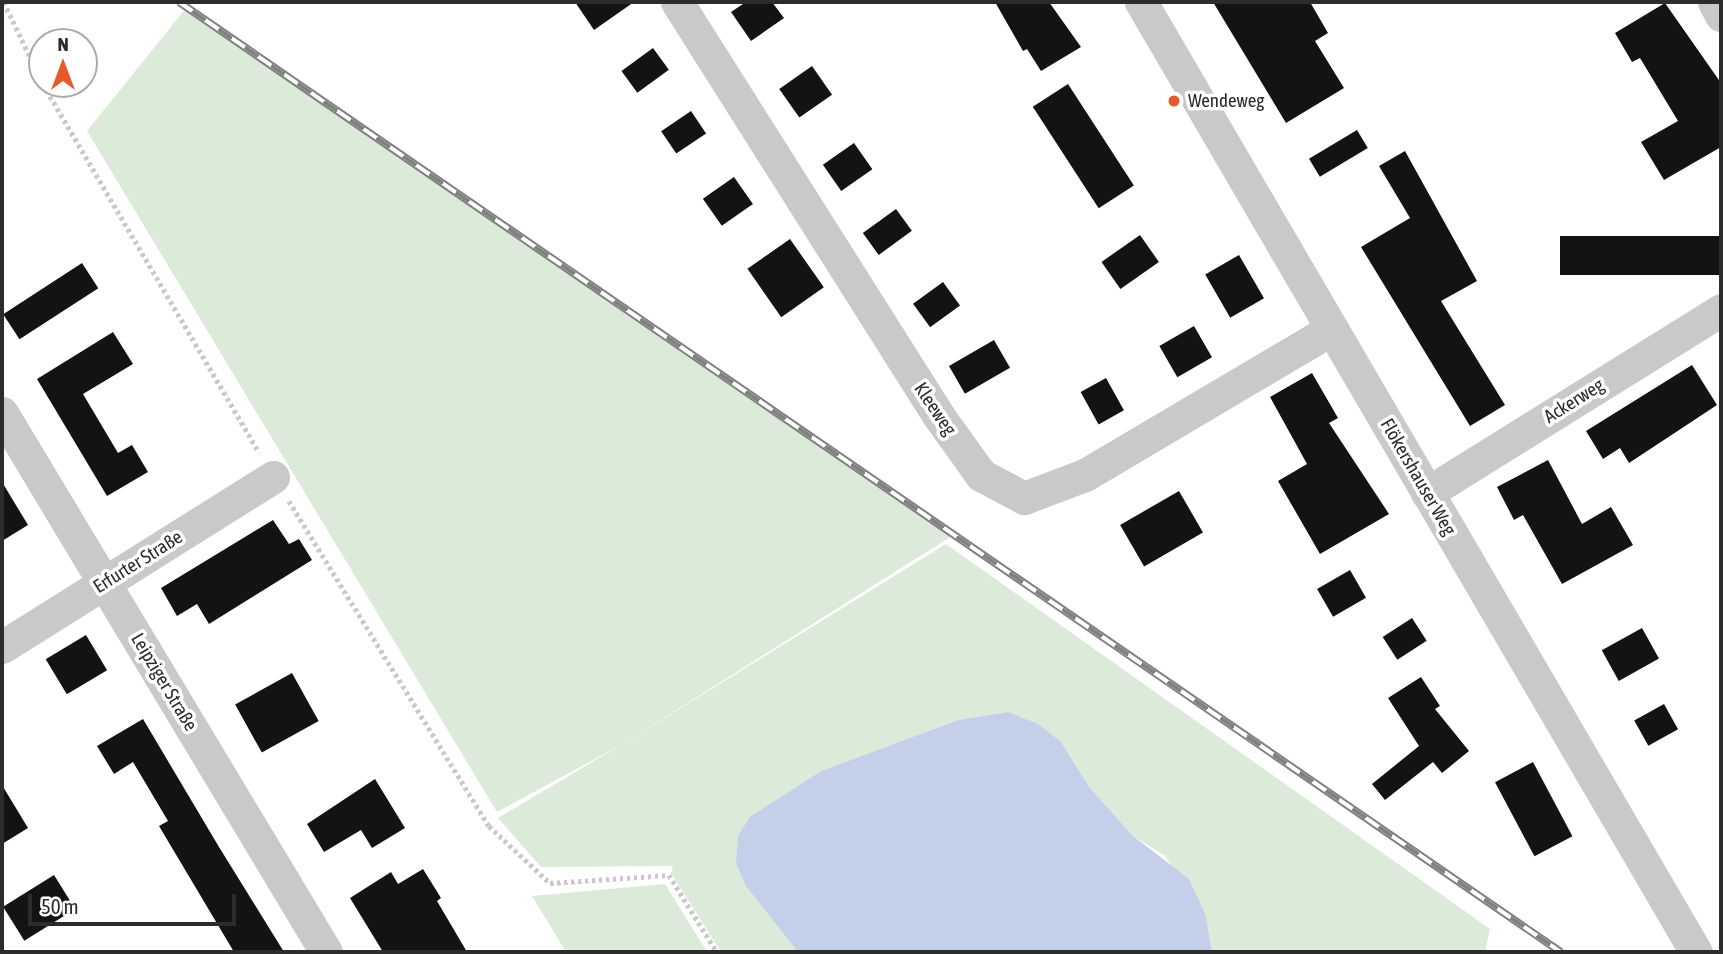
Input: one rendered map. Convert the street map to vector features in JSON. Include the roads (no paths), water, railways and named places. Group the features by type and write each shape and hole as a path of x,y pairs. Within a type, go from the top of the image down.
{"street":[{"name":"Kleeweg","path":"677,2 938,415 981,475 1024,498 1085,475 1332,329"},
{"name":"Flökershauser Weg","path":"1141,2 1696,952"},
{"path":"1714,2 1721,15"},
{"name":"Ackerweg","path":"1427,493 1721,310"},
{"name":"Leipziger Straße","path":"2,413 326,952"},
{"name":"Erfurter Straße","path":"2,647 273,477"}],"water":[{"path":"1008,712 1038,724 1061,742 1090,788 1132,835 1189,879 1206,916 1212,952 798,952 746,886 736,863 738,836 750,817 821,771 958,720"}],"railway":[{"path":"179,2 1561,952"}],"place":[{"name":"Wendeweg","path":"1174,101"}]}
